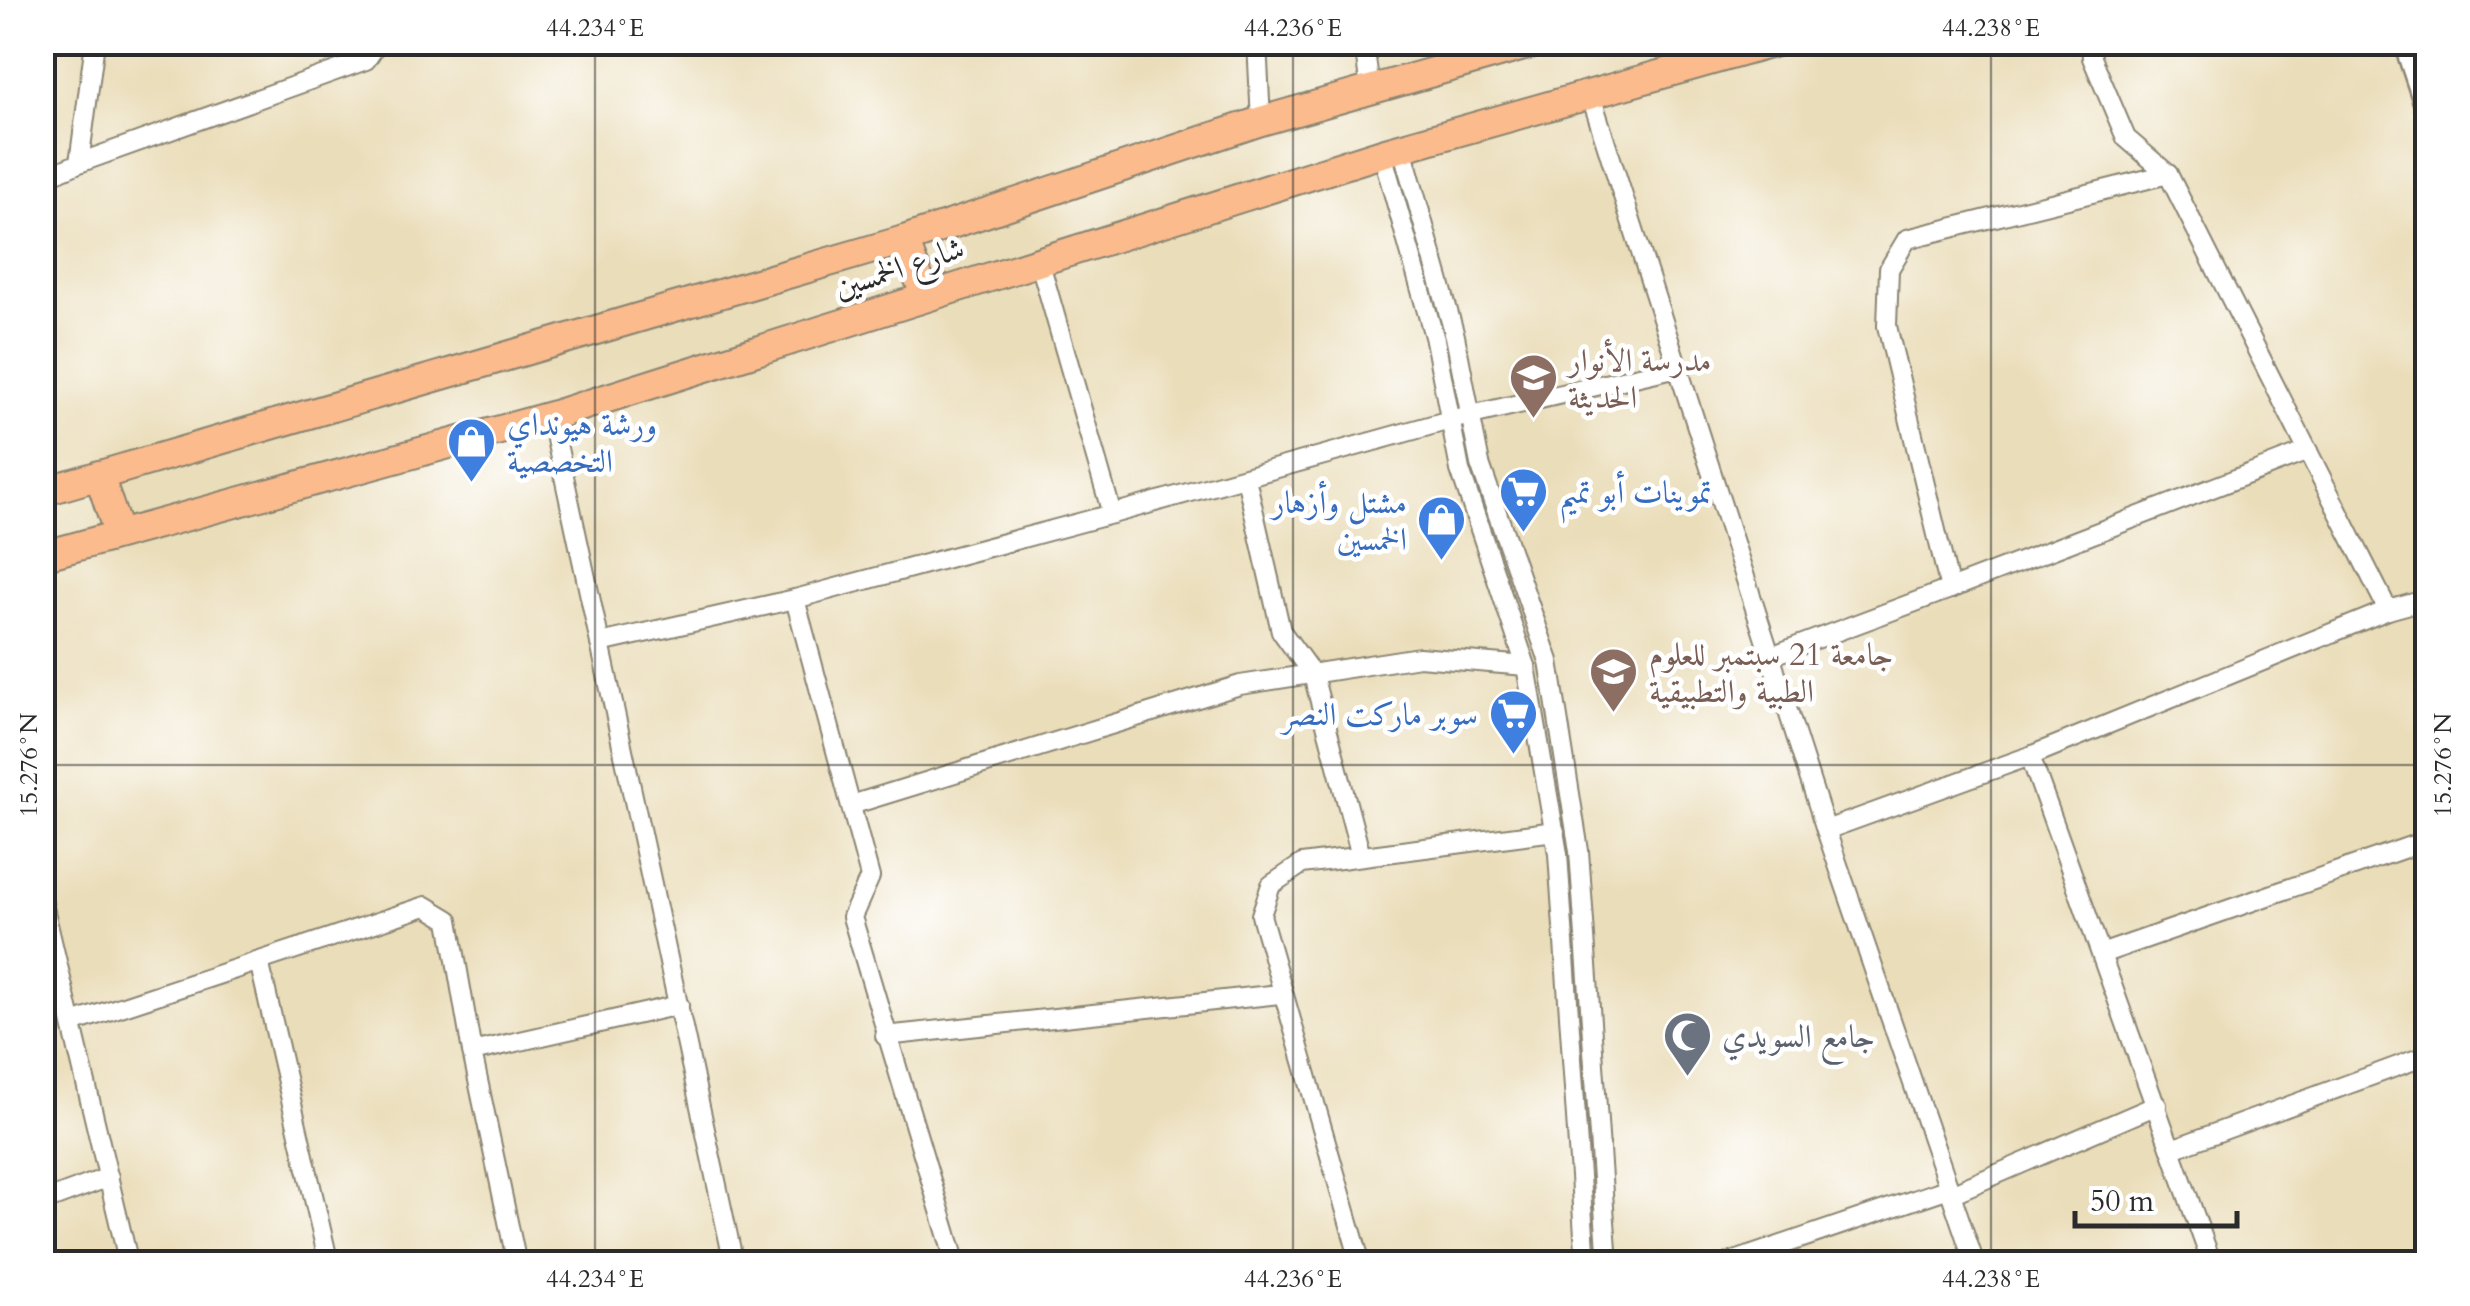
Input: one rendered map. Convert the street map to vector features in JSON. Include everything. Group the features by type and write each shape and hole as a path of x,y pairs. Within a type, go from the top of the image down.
{"main road":[{"name":"شارع الخمسين","path":"42,492 904,240 1261,121 1538,42"},
{"name":"شارع الخمسين","path":"42,556 551,416 924,295 1392,151 1776,42"},
{"path":"904,240 924,295"},
{"path":"98,475 118,532"}],"street":[{"path":"79,164 95,42"},
{"path":"42,179 366,60 378,42"},
{"path":"1256,42 1261,121"},
{"path":"1364,42 1370,90"},
{"path":"2091,42 2092,58 2126,138 2168,174 2388,610"},
{"path":"2404,42 2428,114"},
{"path":"1590,93 1826,830 1975,1264"},
{"path":"1392,151 1455,336 1480,464 1549,661 1579,851 1608,1264"},
{"path":"1392,151 1460,470 1526,666 1554,831 1586,1264"},
{"path":"1950,589 1887,326 1889,269 1906,239 2168,174"},
{"path":"1039,260 1112,514"},
{"path":"600,643 795,598 1450,420 1678,367"},
{"path":"551,416 734,1264"},
{"path":"1770,656 2308,450"},
{"path":"1246,478 1282,631 1313,676 1361,856"},
{"path":"795,598 870,877 852,917 956,1264"},
{"path":"1826,830 2030,756 2388,610 2428,599"},
{"path":"851,804 1240,685 1418,657 1526,666"},
{"path":"2030,756 2104,953 2212,1264"},
{"path":"1361,1264 1280,994 1261,915 1265,893 1290,868 1554,831"},
{"path":"2104,953 2428,840"},
{"path":"42,898 129,1264"},
{"path":"72,1023 426,906 444,913 450,920 472,1052 517,1264"},
{"path":"259,961 328,1264"},
{"path":"885,1036 1280,994"},
{"path":"472,1052 679,1005"},
{"path":"2172,1149 2428,1055"},
{"path":"1726,1264 1950,1191 2157,1104"},
{"path":"42,1202 109,1177"}],"place":[{"name":"مدرسة الأنوار الحديثة","path":"1533,420"},
{"name":"ورشة هيونداي التخصصية","path":"472,484"},
{"name":"تموينات أبو تميم","path":"1524,534"},
{"name":"مشتل وأزهار الخمسين","path":"1442,562"},
{"name":"جامعة 21 سبتمبر للعلوم الطبية والتطبيقية","path":"1614,714"},
{"name":"سوبر ماركت النصر","path":"1513,756"},
{"name":"جامع السويدي","path":"1687,1078"}]}
